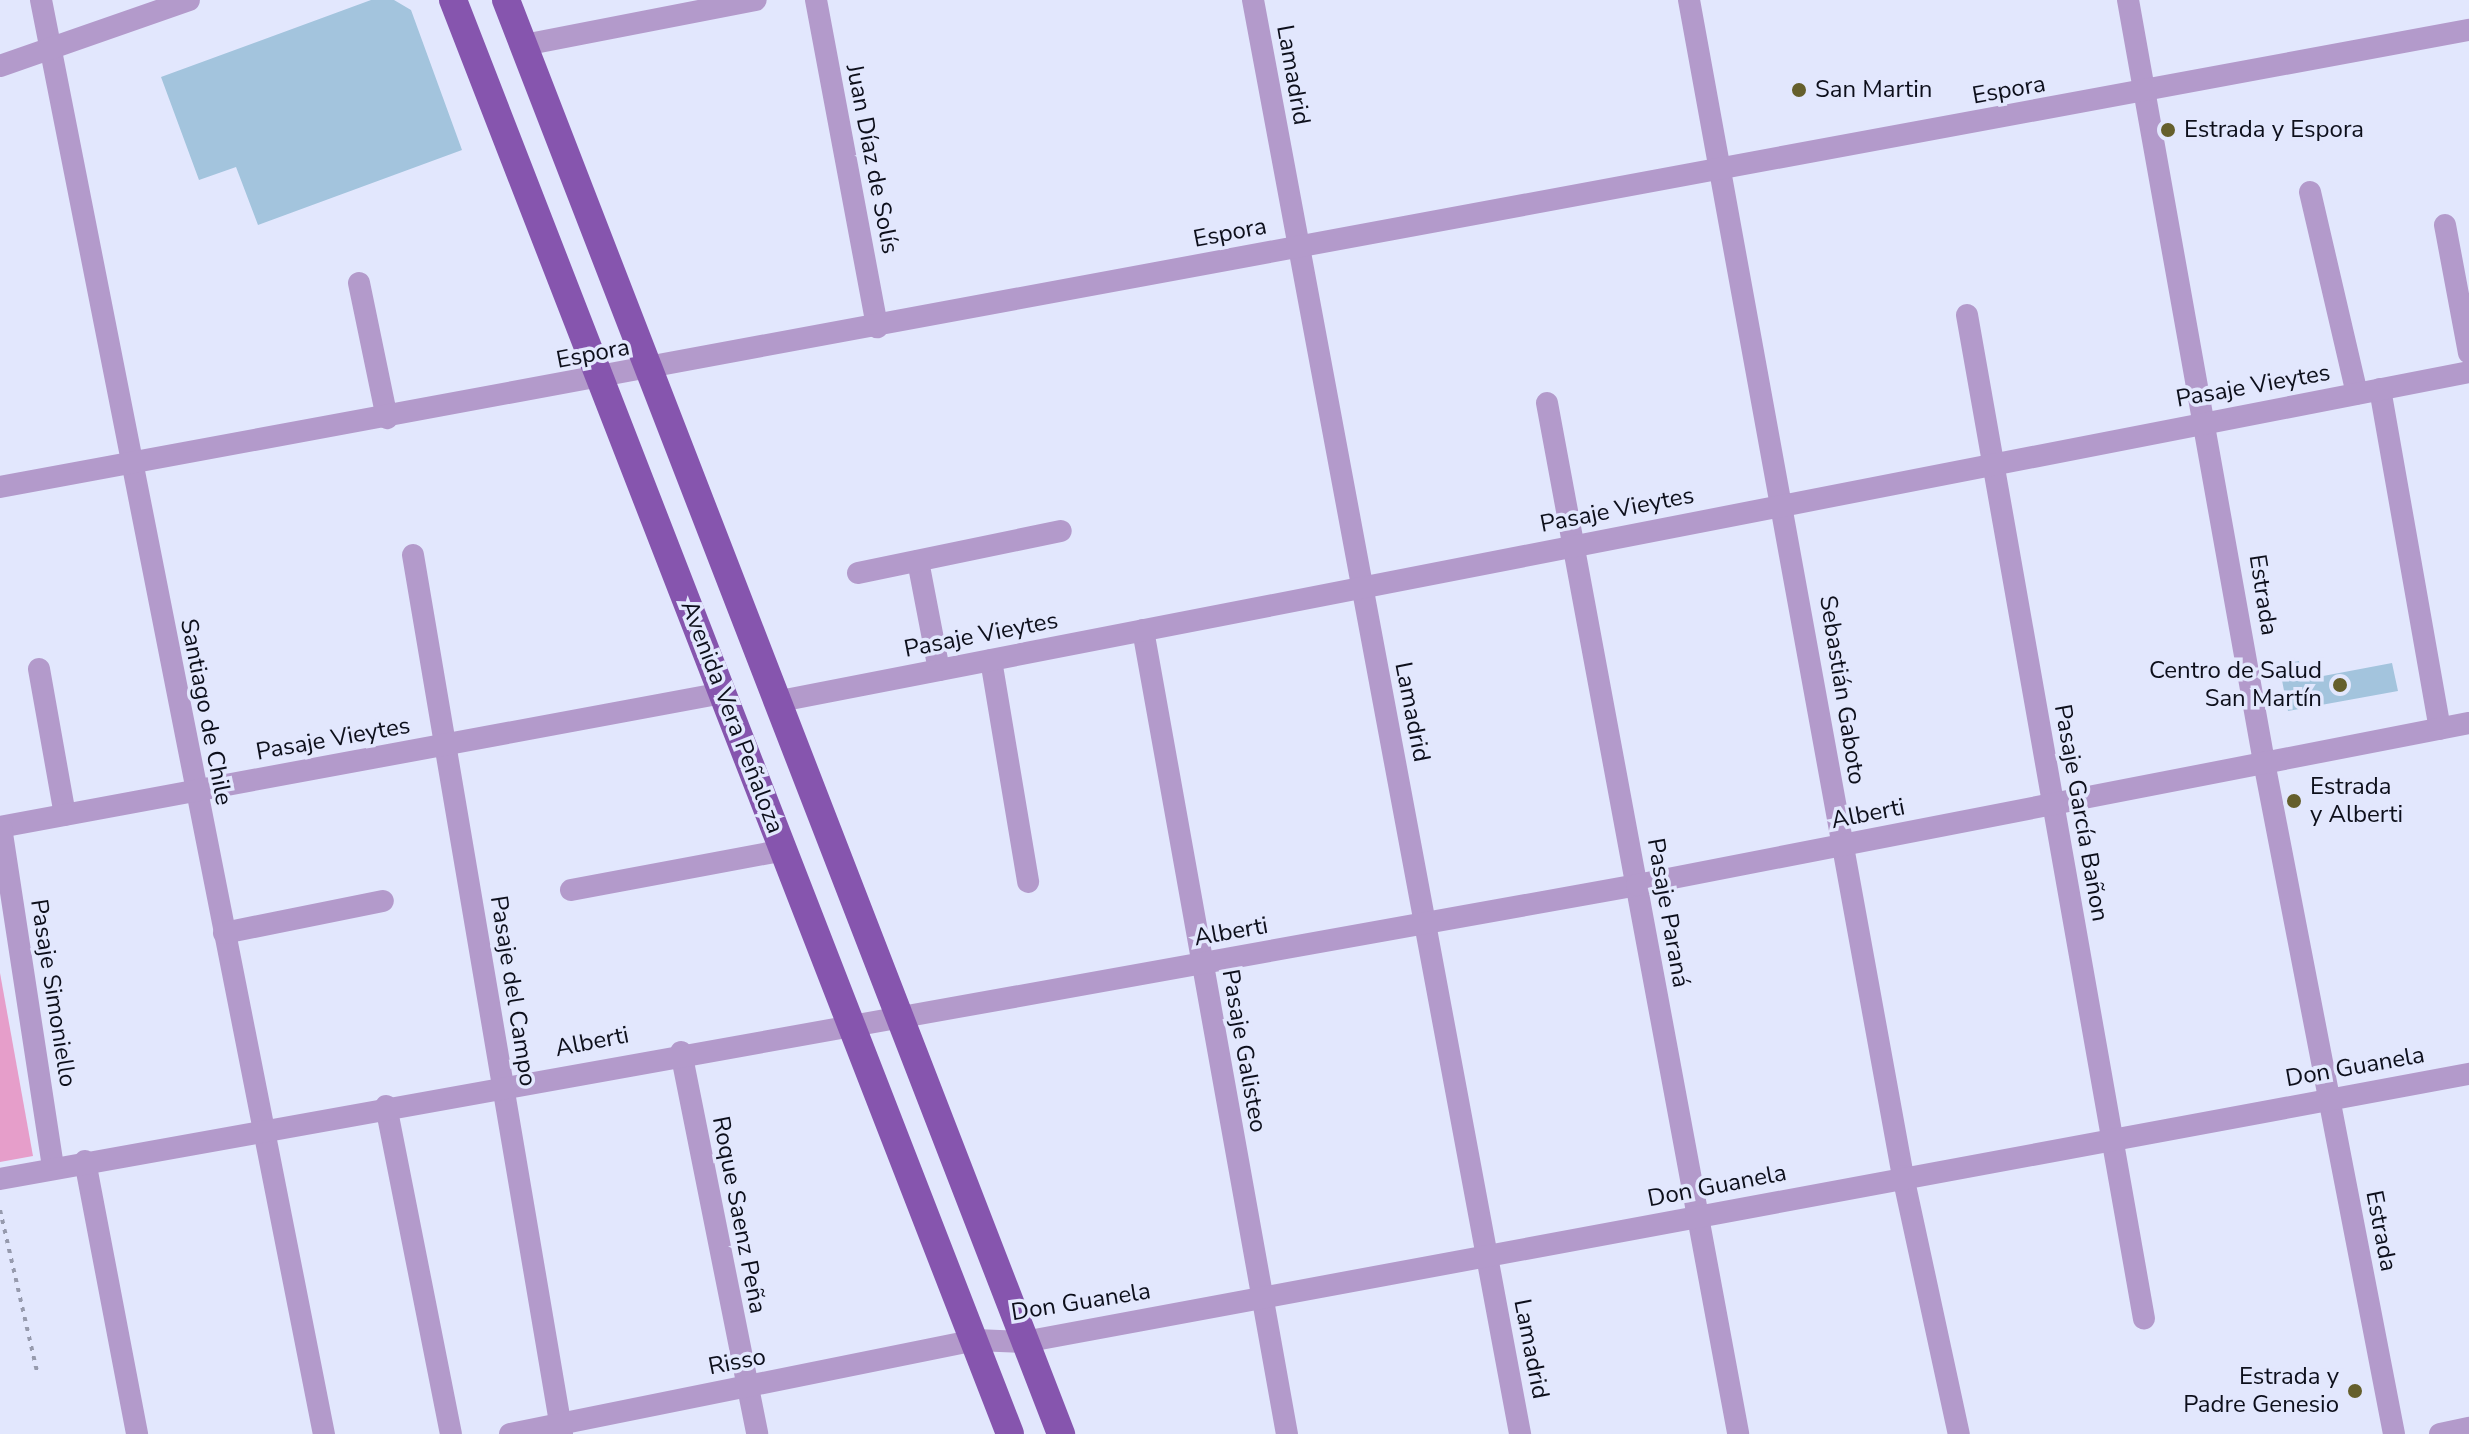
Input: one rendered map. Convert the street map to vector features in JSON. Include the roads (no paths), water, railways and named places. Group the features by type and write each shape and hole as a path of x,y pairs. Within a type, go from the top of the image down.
{"main road":[{"name":"Avenida Vera Peñaloza","path":"453,0 853,1021 1010,1434"},
{"name":"Avenida Vera Peñaloza","path":"506,0 775,702 1061,1434"}],"street":[{"name":"Santiago de Chile","path":"41,0 324,1434"},
{"path":"0,66 189,0"},
{"path":"524,45 756,0"},
{"name":"Juan Díaz de Solís","path":"816,0 877,327"},
{"name":"Lamadrid","path":"1253,0 1520,1434"},
{"name":"Sebastián Gaboto","path":"1689,0 1786,503 1841,845 1903,1176 1959,1434"},
{"name":"Estrada","path":"2128,0 2208,420 2264,762 2394,1434"},
{"name":"Espora","path":"0,487 131,466 602,379 1298,246 2469,30"},
{"path":"2310,192 2357,394"},
{"path":"2445,225 2469,353"},
{"path":"359,283 387,418"},
{"name":"Pasaje García Bañon","path":"1967,315 2144,1319"},
{"name":"Pasaje Vieytes","path":"775,702 2208,420 2469,372"},
{"path":"2380,389 2440,729"},
{"name":"Pasaje Paraná","path":"1547,403 1738,1433"},
{"path":"858,573 1061,531"},
{"name":"Pasaje del Campo","path":"413,555 448,745 501,1086 561,1429"},
{"path":"918,561 939,670"},
{"name":"Pasaje Galisteo","path":"1143,630 1287,1434"},
{"path":"991,660 1028,882"},
{"path":"39,669 65,815"},
{"name":"Pasaje Vieytes","path":"0,827 723,693"},
{"name":"Alberti","path":"0,1179 263,1127 853,1021 901,1018 1637,885 2469,723"},
{"name":"Pasaje Simoniello","path":"0,827 53,1168"},
{"path":"571,890 784,850"},
{"path":"224,933 383,901"},
{"name":"Roque Saenz Peña","path":"681,1052 757,1434"},
{"name":"Don Guanela","path":"975,1340 1024,1342 1903,1176 2469,1074"},
{"path":"386,1106 451,1434"},
{"path":"85,1161 137,1434"},
{"name":"Risso","path":"510,1434 561,1429 975,1340"},
{"path":"2440,1434 2469,1428"}],"place":[{"name":"San Martin","path":"1799,90"},
{"name":"Estrada y Espora","path":"2168,130"},
{"name":"Centro de Salud San Martín","path":"2340,685"},
{"name":"Estrada y Alberti","path":"2294,801"},
{"name":"Estrada y Padre Genesio","path":"2355,1391"}]}
